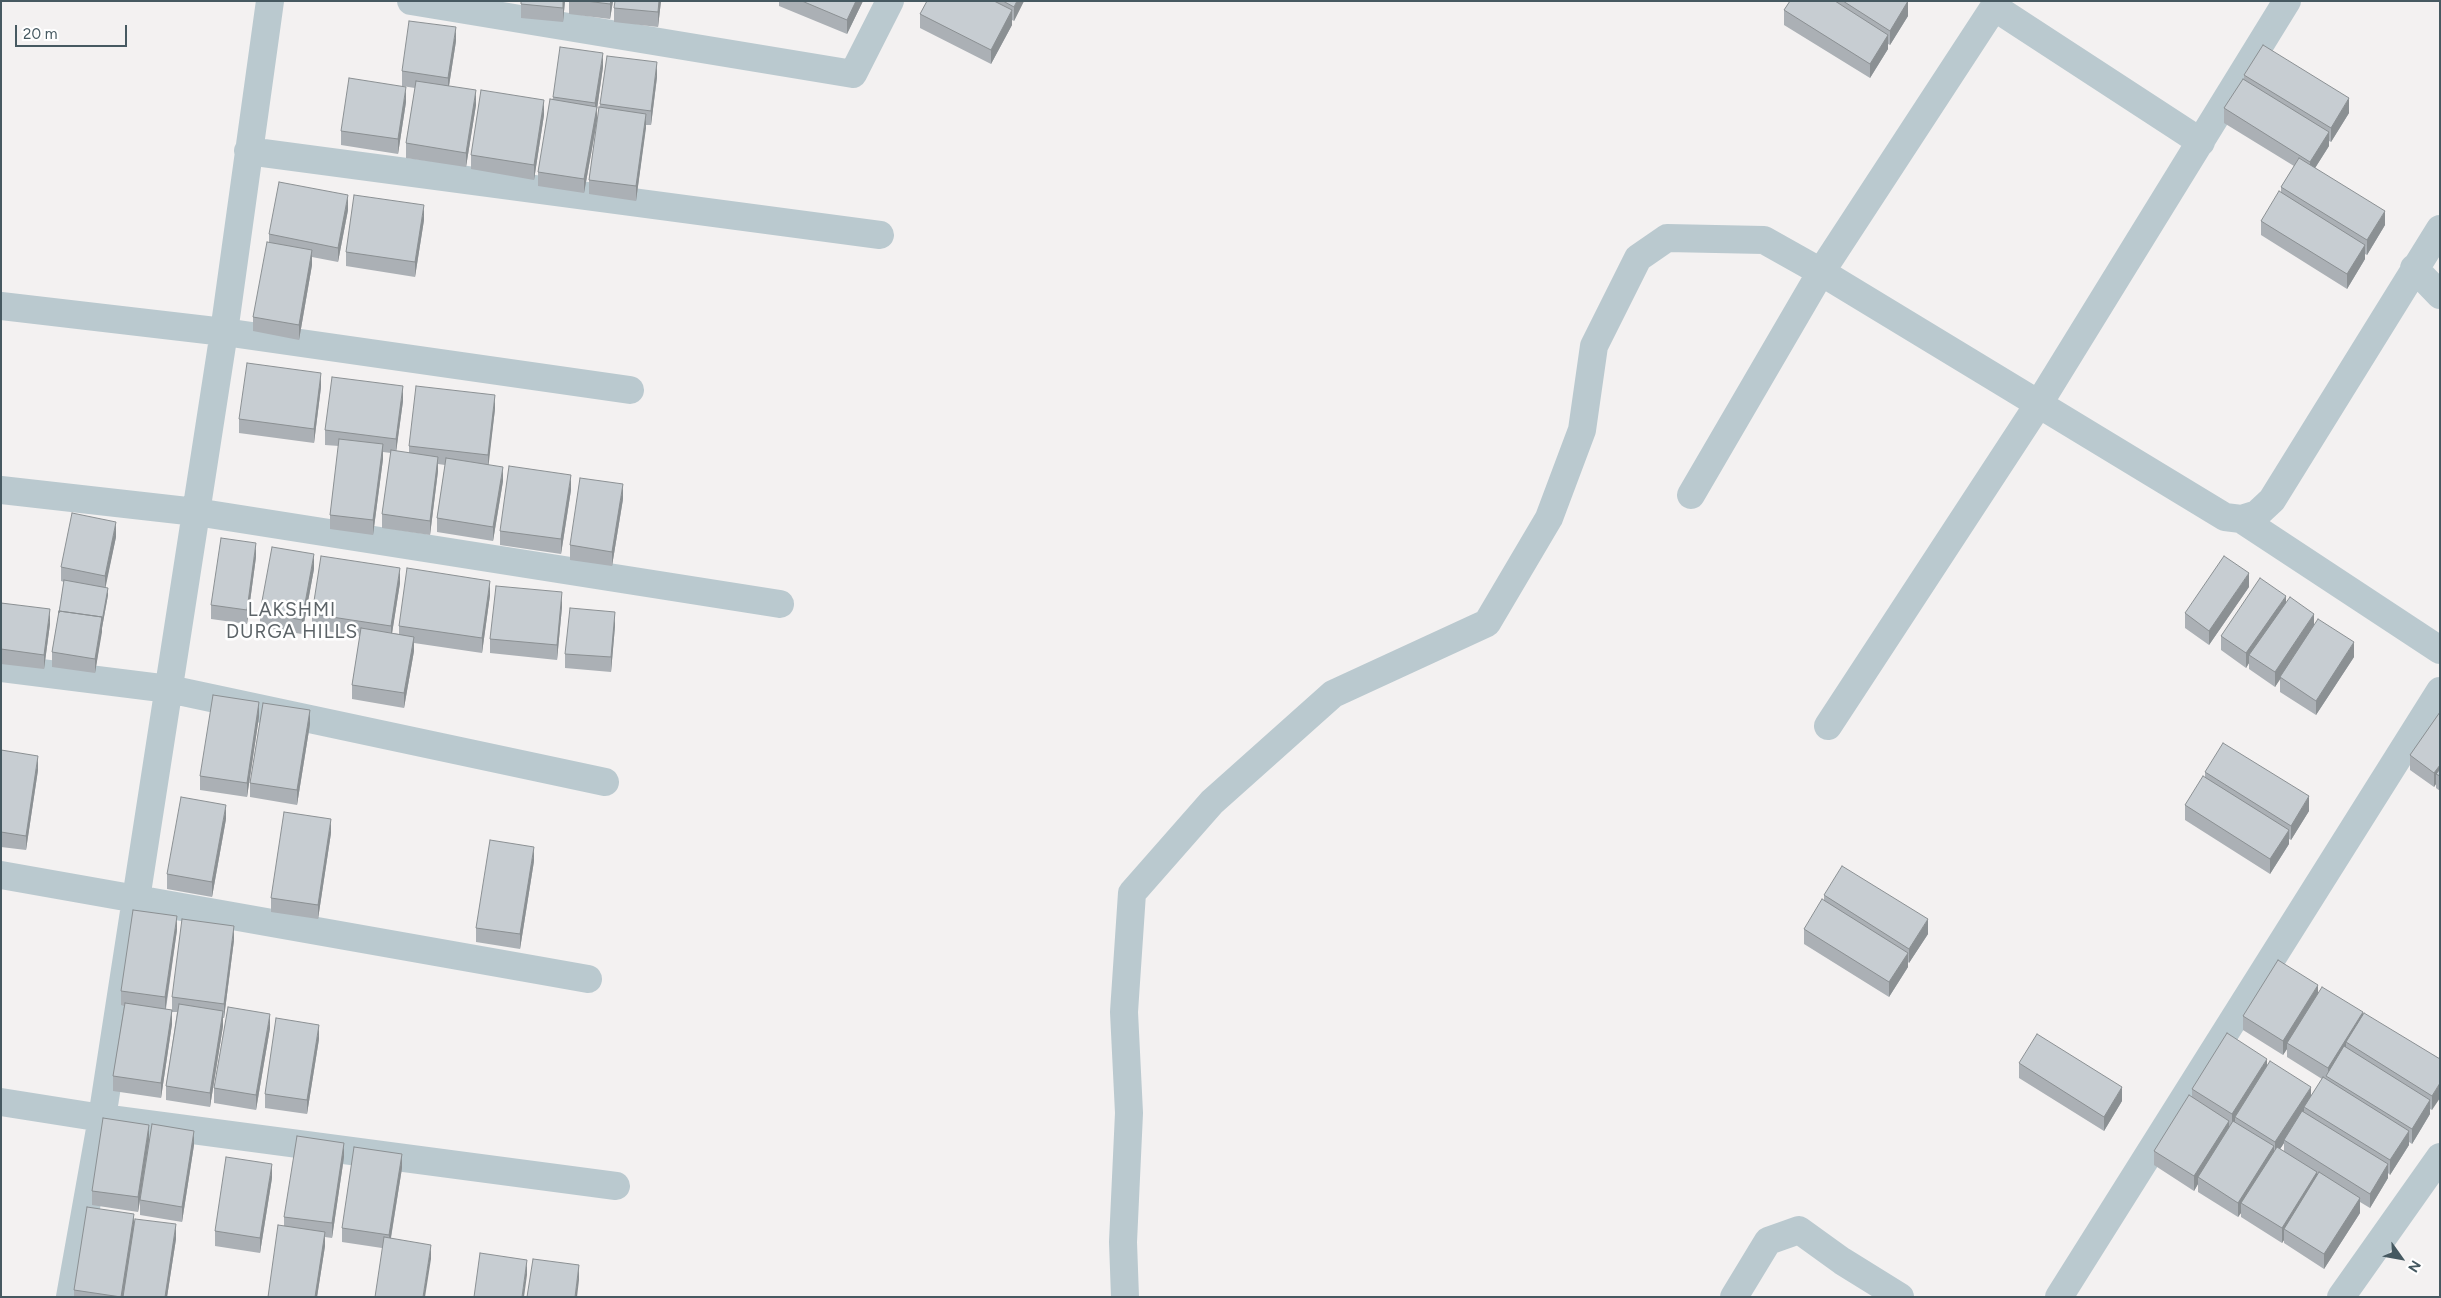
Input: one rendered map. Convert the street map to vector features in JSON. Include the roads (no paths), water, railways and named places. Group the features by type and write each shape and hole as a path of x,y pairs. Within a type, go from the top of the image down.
{"street":[{"path":"70,1297 102,1118 169,689 224,332 270,1"},
{"path":"411,1 853,74 890,1"},
{"path":"1828,726 2038,405 2287,1"},
{"path":"1691,495 1821,272 1996,4 2201,142"},
{"path":"248,151 880,235"},
{"path":"1125,1297 1123,1242 1129,1113 1124,1012 1132,893 1212,802 1333,694 1487,623 1549,518 1582,430 1594,346 1638,258 1667,238 1764,240 1821,272 2225,517 2241,519 2256,514 2272,500 2414,268 2440,229"},
{"path":"2414,268 2440,295"},
{"path":"1,306 224,332 630,390"},
{"path":"1,490 196,512 780,604"},
{"path":"2241,519 2440,650"},
{"path":"1,668 169,689 605,782"},
{"path":"2059,1297 2440,691"},
{"path":"1,875 588,979"},
{"path":"1,1102 102,1118 616,1186"},
{"path":"2341,1297 2440,1157"},
{"path":"1734,1297 1768,1241 1799,1230 1842,1261 1900,1297"}],"district":[{"name":"LAKSHMI DURGA HILLS","path":"292,621"}]}
